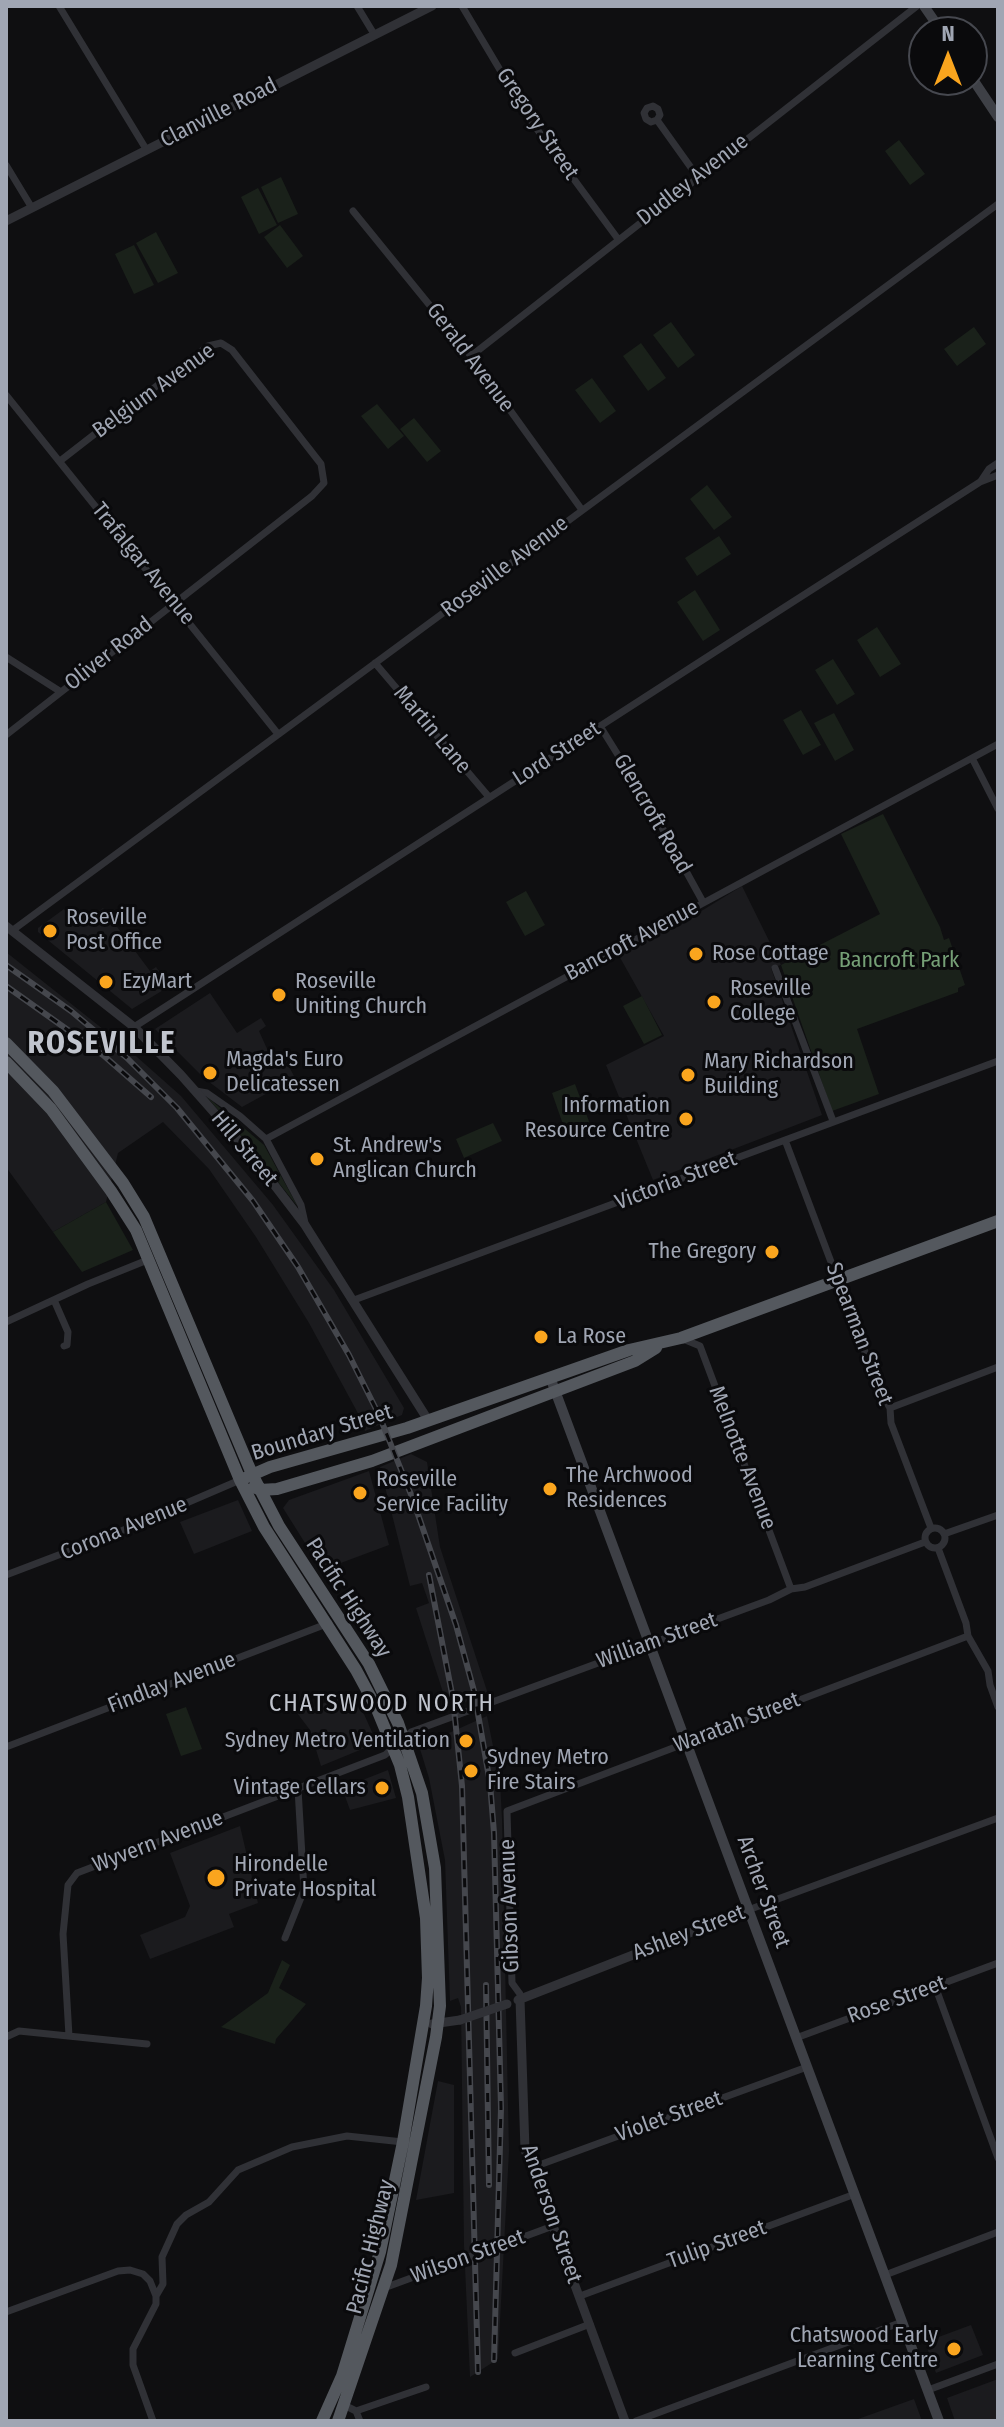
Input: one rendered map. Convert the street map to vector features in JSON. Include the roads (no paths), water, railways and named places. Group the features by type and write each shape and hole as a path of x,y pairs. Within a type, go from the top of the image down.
{"highway":[{"name":"Pacific Highway","path":"6,1043 53,1091 123,1183 144,1217 161,1254 264,1527 332,1622 369,1664 404,1739 422,1793 434,1859 439,1959 438,2024 397,2240 384,2288 338,2421"},
{"name":"Pacific Highway","path":"6,1062 51,1109 136,1230 246,1477"},
{"name":"Boundary Street","path":"664,1344 635,1361 372,1461 282,1488 260,1490 246,1477 428,1420 629,1350 664,1344 998,1221"},
{"name":"Pacific Highway","path":"260,1490 381,1718 393,1748 415,1827 425,1900 428,1978 403,2142 344,2405 322,2421"}],"main road":[{"path":"984,96 998,117"},
{"name":"Archer Street","path":"550,1377 939,2421"}],"street":[{"path":"59,6 146,149"},
{"path":"357,6 374,34"},
{"name":"Clanville Road","path":"6,221 432,6"},
{"name":"Gregory Street","path":"462,6 528,117 618,239"},
{"name":"Dudley Avenue","path":"471,356 917,6"},
{"path":"657,120 697,176"},
{"path":"6,165 32,208"},
{"name":"Roseville Avenue","path":"9,928 998,204"},
{"name":"Gerald Avenue","path":"353,211 471,356 582,510"},
{"name":"Belgium Avenue","path":"60,461 208,346 221,343 232,350 321,464 324,483"},
{"name":"Trafalgar Avenue","path":"6,395 278,734"},
{"name":"Lord Street","path":"980,482 989,469 998,463"},
{"name":"Lord Street","path":"134,1027 980,482 998,475"},
{"name":"Oliver Road","path":"6,735 312,496 324,483"},
{"path":"6,657 61,692"},
{"name":"Martin Lane","path":"375,663 489,797"},
{"name":"Glencroft Road","path":"600,726 654,813 703,902"},
{"name":"Bancroft Avenue","path":"266,1139 998,744"},
{"path":"972,758 998,809"},
{"name":"Hill Street","path":"9,928 134,1027 249,1152 305,1225 428,1420"},
{"path":"775,968 833,1121"},
{"name":"Victoria Street","path":"354,1300 998,1061"},
{"path":"195,1091 207,1093 266,1139 301,1205 305,1225"},
{"name":"Spearman Street","path":"785,1140 879,1389 890,1408 891,1423 931,1528"},
{"path":"6,1322 161,1254"},
{"path":"54,1300 68,1332 67,1345 64,1346"},
{"name":"Melnotte Avenue","path":"681,1338 700,1346 791,1589"},
{"path":"890,1408 998,1367"},
{"name":"Corona Avenue","path":"6,1575 119,1532 246,1477"},
{"path":"944,1534 998,1515"},
{"path":"931,1528 939,1528 944,1534 944,1542 938,1548 930,1547 925,1542 926,1532 931,1528"},
{"name":"William Street","path":"393,1748 411,1732 925,1542"},
{"path":"938,1548 968,1636 988,1671 998,1707"},
{"name":"Findlay Avenue","path":"6,1747 332,1622"},
{"name":"Waratah Street","path":"507,1811 968,1636"},
{"path":"988,1671 998,1667"},
{"name":"Wyvern Avenue","path":"69,2036 62,1945 66,1894 72,1877 106,1861 385,1755 393,1748"},
{"path":"285,1938 304,1890 298,1789"},
{"name":"Gibson Avenue","path":"507,1811 512,1983 520,1999"},
{"name":"Ashley Street","path":"423,2025 460,2020 507,2004 748,1910 998,1818"},
{"name":"Rose Street","path":"796,2038 998,1963"},
{"path":"935,1986 998,2158"},
{"name":"Anderson Street","path":"520,1999 523,2139 625,2421"},
{"path":"6,2037 19,2031 147,2044"},
{"name":"Violet Street","path":"531,2168 807,2067"},
{"path":"156,2296 163,2284 162,2257 177,2224 209,2202 238,2170 260,2158 292,2147 347,2136 403,2142"},
{"name":"Tulip Street","path":"580,2296 855,2194"},
{"name":"Wilson Street","path":"384,2288 553,2226"},
{"path":"885,2275 998,2232"},
{"path":"6,2312 118,2271 130,2270 143,2274 150,2281 156,2304 139,2336 133,2365 153,2421"},
{"path":"636,2421 902,2322"},
{"path":"515,2353 590,2324"},
{"path":"928,2390 998,2364"},
{"path":"344,2405 426,2387"},
{"path":"344,2405 360,2421"}],"railway":[{"path":"6,965 71,1011 127,1058 177,1108 253,1201 298,1267 349,1355 379,1415 412,1497 456,1625 474,1691 490,1783 501,2108 494,2360"},
{"path":"6,986 103,1055 151,1097"},
{"path":"429,1575 453,1699 462,1786 478,2372"},
{"path":"486,1985 489,2185"}],"place":[{"name":"Roseville Post Office","path":"50,931"},
{"name":"Rose Cottage","path":"696,954"},
{"name":"EzyMart","path":"106,982"},
{"name":"Roseville Uniting Church","path":"279,995"},
{"name":"Roseville College","path":"714,1002"},
{"name":"Magda's Euro Delicatessen","path":"210,1073"},
{"name":"Mary Richardson Building","path":"688,1075"},
{"name":"Information Resource Centre","path":"686,1119"},
{"name":"St. Andrew's Anglican Church","path":"317,1159"},
{"name":"The Gregory","path":"772,1252"},
{"name":"La Rose","path":"541,1337"},
{"name":"The Archwood Residences","path":"550,1489"},
{"name":"Roseville Service Facility","path":"360,1493"},
{"name":"Sydney Metro Ventilation","path":"466,1741"},
{"name":"Sydney Metro Fire Stairs","path":"471,1771"},
{"name":"Vintage Cellars","path":"382,1788"},
{"name":"Hirondelle Private Hospital","path":"216,1878"},
{"name":"Chatswood Early Learning Centre","path":"954,2349"}],"district":[{"name":"ROSEVILLE","path":"102,1045"},
{"name":"CHATSWOOD NORTH","path":"382,1704"}],"park label":[{"name":"Bancroft Park","path":"899,961"}]}
